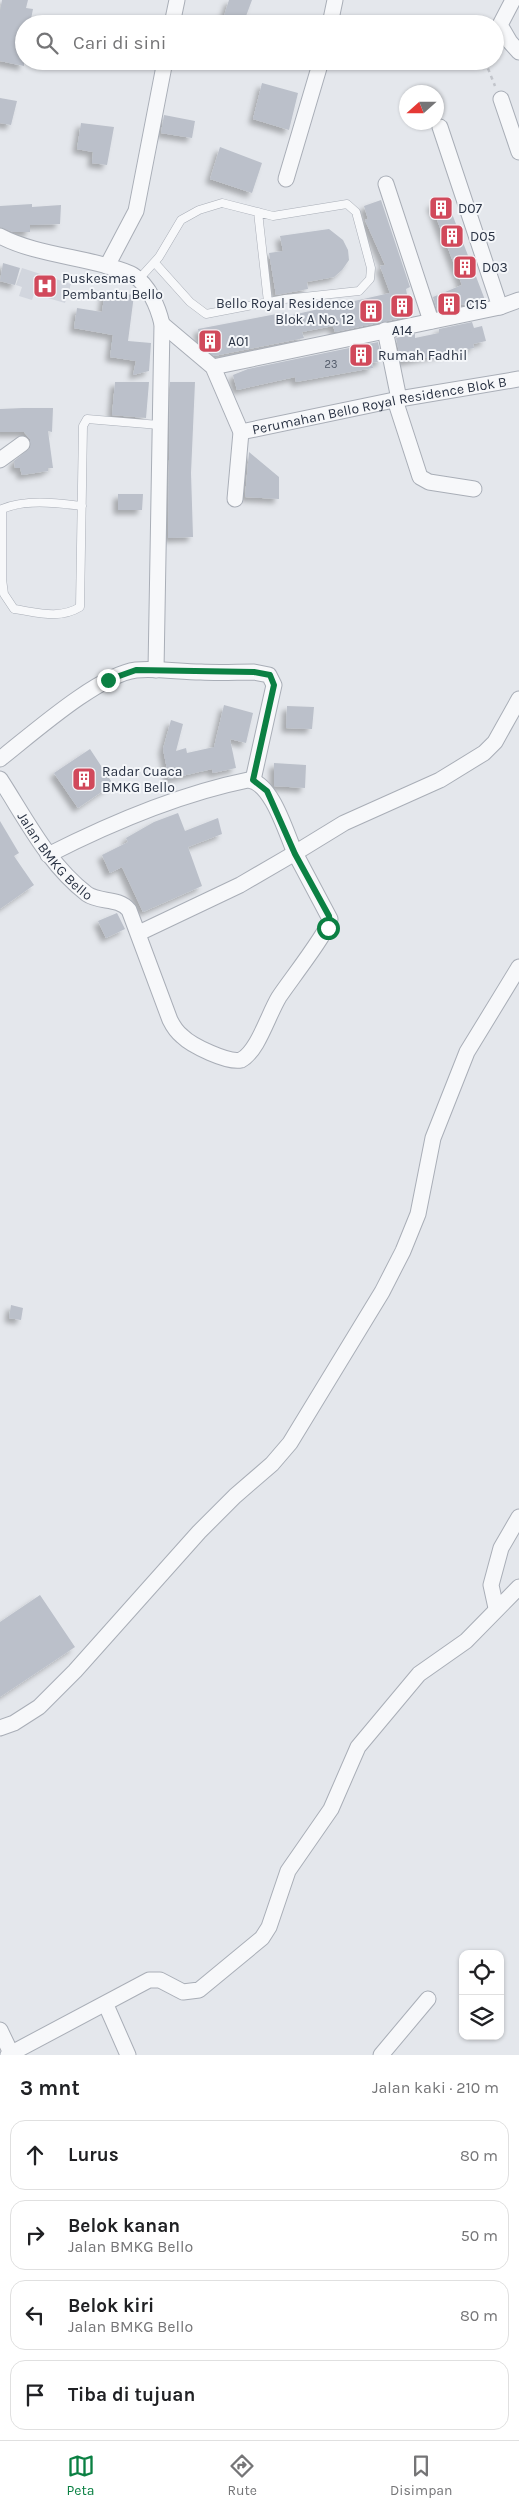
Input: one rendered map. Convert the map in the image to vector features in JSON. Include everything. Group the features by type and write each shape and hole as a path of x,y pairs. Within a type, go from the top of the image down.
{"street":[{"path":"174,15 177,0"},
{"path":"332,15 335,0"},
{"path":"504,19 515,1"},
{"path":"504,32 519,52"},
{"path":"107,266 136,211 163,70"},
{"path":"286,179 318,70"},
{"path":"501,99 519,152"},
{"path":"441,130 500,307"},
{"path":"386,184 431,321"},
{"path":"0,236 17,244 123,270 139,279 155,302 162,324 156,670"},
{"path":"213,367 500,307 519,300"},
{"path":"162,324 213,367 241,432 235,499"},
{"path":"385,330 397,399 420,477 428,482 474,489"},
{"name":"Perumahan Bello Royal Residence Blok B","path":"241,432 397,399 519,379"},
{"path":"0,460 22,444"},
{"path":"0,759 108,680 136,670 254,672 270,675 274,685 253,780"},
{"path":"139,933 240,885 295,854 344,823 440,780 484,753 495,742 519,699"},
{"name":"Jalan BMKG Bello","path":"0,779 48,855 79,887 100,900 120,903 127,908 139,933 161,997 178,1033 188,1041 228,1060 241,1060 251,1052 277,1000 330,922 295,854"},
{"path":"48,855 183,796 253,780 267,791 295,854"},
{"path":"0,1728 14,1723 39,1707 75,1671 199,1532 234,1496 272,1464 294,1438 382,1292 403,1251 418,1214 433,1138 468,1052 519,967"},
{"path":"496,1608 490,1585 501,1548 519,1517"},
{"path":"0,2030 10,2054 154,1979 183,1992 199,1990 262,1938 269,1927 288,1870 331,1808 358,1747 418,1674 466,1641 496,1608 519,1587"},
{"path":"381,2055 428,1999"},
{"path":"106,2005 128,2055"}],"lane":[{"path":"139,279 155,263 174,236 181,220 199,210 222,202 272,216 347,204 356,212 371,268 370,279 360,291 268,302 206,314 190,302 155,263"},
{"path":"258,212 268,302"},
{"path":"82,506 48,502 11,505 2,509 2,579 4,594 14,608 55,615 70,613 80,607 82,506 83,426 87,419 159,425"}],"path":[{"path":"489,70 501,99"}],"shaded area":[{"name":"Puskesmas Pembantu Bello","path":"22,268 71,284 65,303 34,294 32,300 19,296 22,287 16,285"}],"building":[{"path":"2,0 28,0 26,8 33,9 32,15 15,15 15,64 0,61 0,11"},
{"path":"229,0 252,0 246,15 224,15"},
{"path":"262,83 298,93 289,130 253,119"},
{"path":"0,98 17,101 11,125 0,123"},
{"path":"164,115 195,121 192,138 161,133"},
{"path":"81,123 114,127 107,165 92,163 93,152 77,149"},
{"path":"220,147 262,163 252,193 210,179"},
{"path":"446,198 485,300 437,310 433,297 462,285 431,204"},
{"path":"381,200 410,287 406,289 411,316 335,332 333,326 302,332 304,338 214,356 201,345 198,329 287,312 288,316 390,293 380,266 385,265 365,220 368,219 364,206"},
{"path":"32,204 32,207 61,205 60,224 30,225 30,232 13,232 0,227 0,206"},
{"path":"329,229 343,240 348,250 349,260 342,270 334,277 307,282 308,289 276,295 269,253 283,251 280,236"},
{"path":"3,263 20,268 15,285 0,281"},
{"path":"105,291 134,295 128,341 151,343 149,371 133,375 136,361 110,357 113,335 74,328 77,308 102,312"},
{"path":"472,322 474,328 482,326 486,341 473,344 474,348 401,362 396,338 415,334 415,338 439,333 439,329"},
{"path":"378,342 382,361 372,363 373,368 296,382 295,377 237,390 233,375 248,369"},
{"path":"115,382 149,382 146,418 112,415"},
{"path":"170,382 195,382 191,473 193,537 168,538"},
{"path":"53,408 52,432 48,431 53,468 48,468 48,471 22,475 20,468 15,468 14,461 30,448 30,439 24,432 0,432 0,409"},
{"path":"249,452 279,477 279,499 245,497"},
{"path":"118,494 143,494 142,510 118,510"},
{"path":"224,705 253,713 246,743 230,739 236,768 213,773 212,769 169,779 163,749 171,720 183,724 176,751 186,748 187,753 214,747"},
{"path":"287,706 314,707 312,729 286,728"},
{"name":"Radar Cuaca BMKG Bello","path":"90,749 113,784 78,808 54,773"},
{"path":"274,763 306,765 305,788 274,786"},
{"path":"178,813 185,831 218,818 222,834 188,847 202,886 143,912 122,867 110,873 102,855 128,842 126,838 154,822"},
{"path":"0,821 19,853 14,856 34,885 0,909"},
{"path":"117,913 125,929 106,938 98,921"},
{"path":"11,1305 23,1308 21,1320 9,1318"},
{"path":"40,1595 75,1647 0,1697 0,1622"}],"place":[{"name":"D07","path":"441,208"},
{"name":"D05","path":"452,236"},
{"name":"D03","path":"465,267"},
{"name":"Puskesmas Pembantu Bello","path":"45,286"},
{"name":"C15","path":"449,304"},
{"name":"A14","path":"402,306"},
{"name":"Bello Royal Residence Blok A No. 12","path":"371,311"},
{"name":"A01","path":"210,341"},
{"name":"Rumah Fadhil","path":"361,355"},
{"name":"Radar Cuaca BMKG Bello","path":"84,779"}],"route":[{"path":"108,680 136,670 254,672 270,675 274,685 253,780 267,791 295,854 329,916 328,928"}]}
